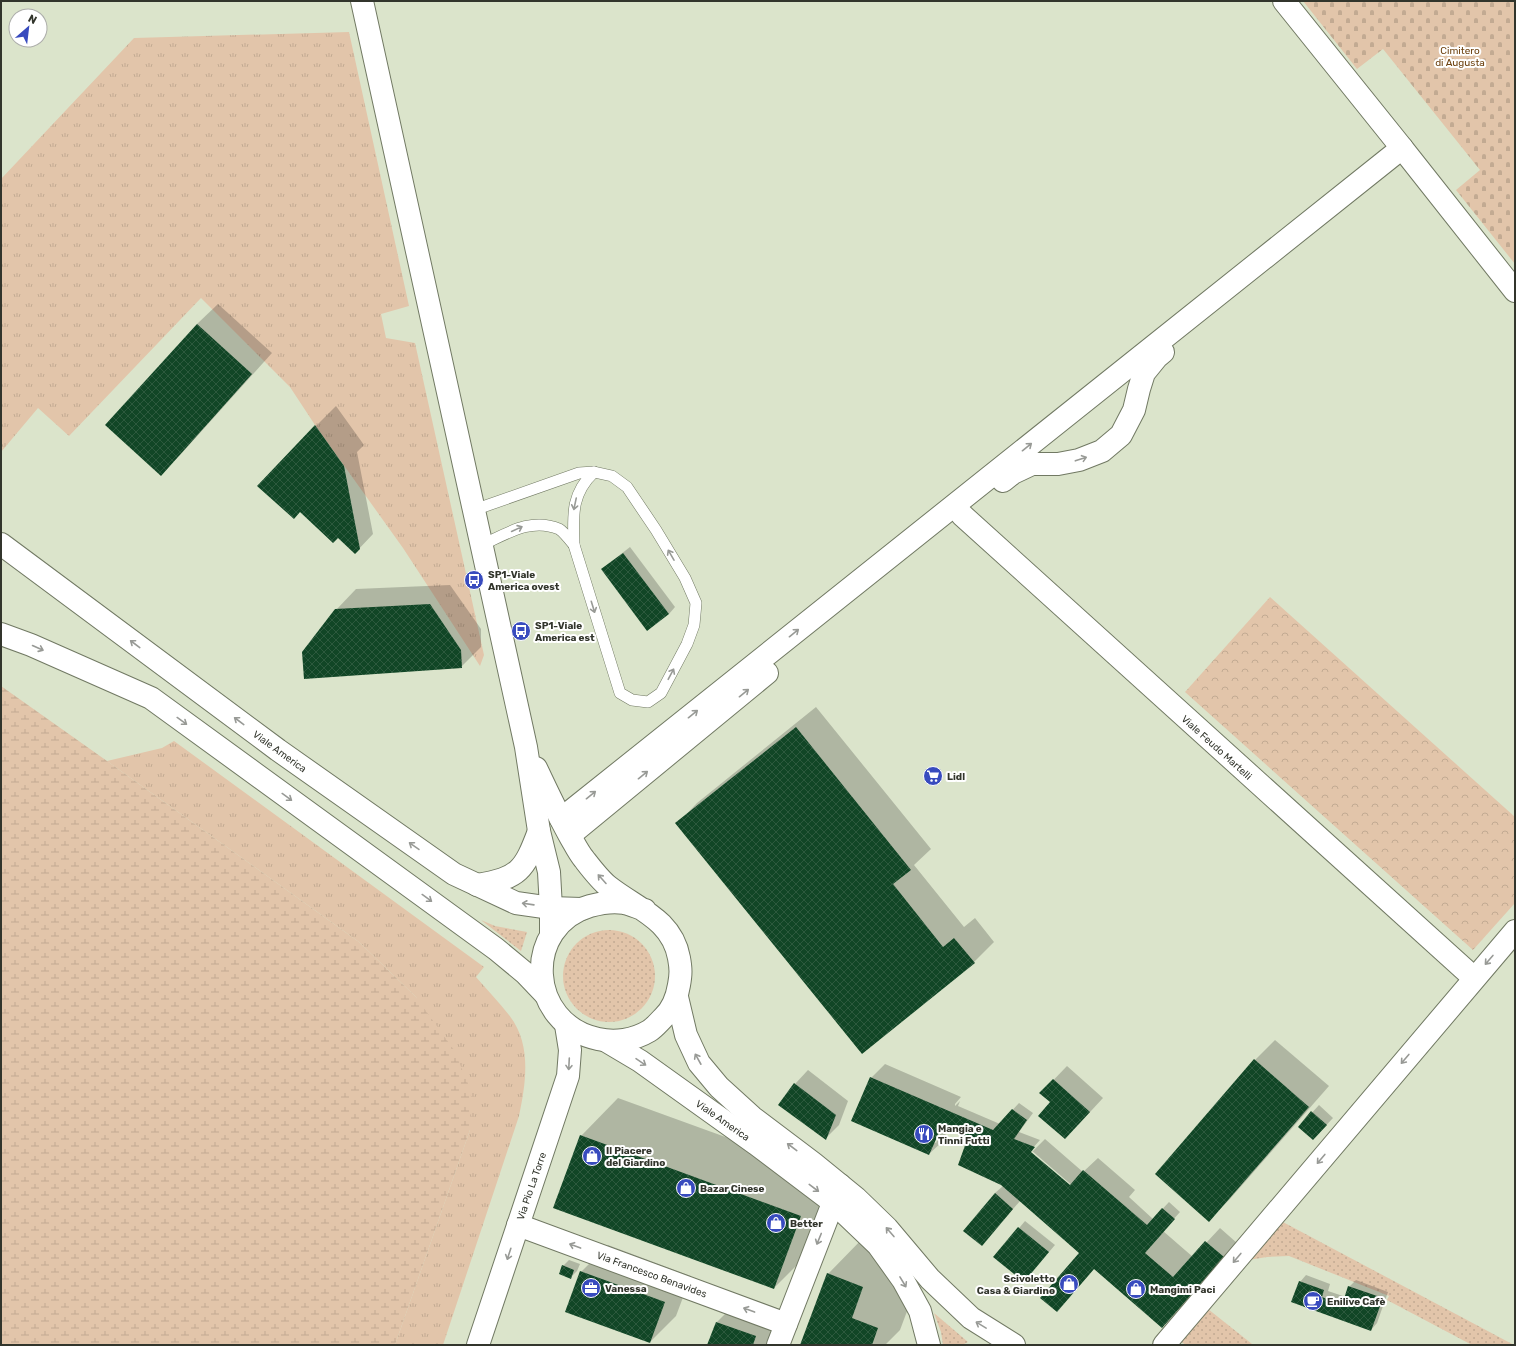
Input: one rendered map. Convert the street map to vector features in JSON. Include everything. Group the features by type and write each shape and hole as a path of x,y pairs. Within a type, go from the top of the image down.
{"street":[{"path":"362,1 526,747 539,831 549,872 551,935"},
{"path":"1284,1 1515,290"},
{"path":"565,827 962,515 1013,473 1032,464 1058,464 1079,460 1102,451 1121,435 1134,410 1144,373 1157,357 1406,153"},
{"path":"565,827 1406,153"},
{"name":"Viale Feudo Martelli","path":"962,515 1474,978"},
{"name":"Viale America","path":"1,544 278,750 454,874 516,903 551,908 581,909"},
{"path":"1,634 31,645 151,698 496,948 525,973 545,994 554,1011 566,1025 586,1037 608,1042 630,1039 650,1031 666,1016 677,997 682,972 677,948 665,926 645,910 608,886 582,858 565,827 526,747"},
{"path":"477,885 499,881 516,874 530,856 539,831"},
{"path":"545,994 541,974 543,954 551,935 564,920 581,909 602,902 624,903 645,910"},
{"path":"1164,1345 1515,931"},
{"name":"Viale America","path":"677,997 686,1036 699,1063 719,1087 837,1193 878,1245 903,1280 920,1311 929,1345"},
{"name":"Via Pio La Torre","path":"478,1345 568,1076 570,1050 566,1025"},
{"name":"Viale America","path":"608,1042 640,1061 750,1139 837,1193 887,1228 930,1279 970,1318 1014,1345"},
{"path":"778,1345 837,1193"},
{"name":"Via Francesco Benavides","path":"518,1225 786,1324"}],"lane":[{"path":"474,510 579,473 594,472 612,476 627,487 656,530 685,578 696,602 694,625 688,644 661,693 648,702 632,700 620,693 574,545 573,520 575,503 584,482 594,472"},
{"path":"482,545 524,526 540,525 560,530 574,545"}],"green space":[{"name":"Cimitero di Augusta","path":"1303,1 1515,1 1515,264 1456,190 1480,170 1383,49 1357,69"},
{"path":"349,32 409,306 381,314 386,338 415,343 484,655 480,666 403,548 315,425 290,387 201,298 69,436 38,408 1,452 1,179 134,38"},
{"path":"1270,597 1515,817 1515,903 1473,950 1185,692"},
{"path":"1,686 359,942 416,997 454,1050 471,1091 470,1130 395,1345 1,1345"},
{"path":"174,741 484,967 476,977 505,1010 516,1026 521,1038 525,1064 524,1090 519,1116 443,1345 395,1345 470,1130 416,997 359,942 107,761 162,748"},
{"path":"481,920 495,926 527,932 521,951"},
{"path":"609,930 627,934 641,944 651,958 655,976 651,994 641,1008 627,1018 609,1022 591,1018 577,1008 567,994 563,976 567,958 577,944 591,934"},
{"path":"1281,1221 1514,1345 1472,1345 1387,1300 1389,1296 1289,1256 1248,1260"},
{"path":"1208,1309 1252,1345 1186,1345 1180,1341"},
{"path":"934,1313 968,1342 962,1345 943,1345 941,1332"}],"building":[{"path":"197,324 252,374 161,476 105,425"},
{"path":"315,425 344,466 360,549 355,554 338,538 333,543 300,512 294,519 257,486"},
{"path":"623,553 669,614 647,631 601,569"},
{"path":"430,604 461,650 462,668 304,679 302,652 335,609"},
{"path":"796,727 911,870 893,884 943,947 954,938 975,963 862,1054 675,823"},
{"path":"1254,1059 1309,1107 1209,1222 1155,1174"},
{"path":"870,1077 993,1130 1012,1109 1027,1120 1014,1139 1035,1147 1031,1152 1070,1185 1083,1170 1147,1225 1162,1208 1175,1219 1145,1253 1173,1277 1205,1241 1224,1257 1162,1328 1094,1269 1057,1312 1040,1298 1079,1253 1001,1185 958,1165 968,1137 942,1126 929,1155 851,1121"},
{"path":"1053,1079 1090,1112 1065,1139 1038,1116 1050,1102 1039,1093"},
{"path":"794,1083 836,1115 826,1140 778,1105"},
{"path":"1311,1111 1327,1125 1313,1140 1298,1127"},
{"path":"580,1135 801,1216 774,1289 553,1208"},
{"path":"995,1193 1013,1209 982,1246 963,1231"},
{"path":"1018,1227 1049,1252 1024,1282 993,1257"},
{"path":"562,1265 574,1270 571,1279 559,1274"},
{"path":"580,1271 665,1302 650,1343 565,1312"},
{"path":"827,1273 863,1287 852,1318 878,1328 872,1345 800,1345"},
{"path":"1299,1281 1324,1290 1322,1297 1342,1305 1348,1286 1383,1298 1371,1331 1291,1302"},
{"path":"716,1322 756,1336 753,1345 707,1345"}],"place":[{"name":"SP1-Viale America ovest","path":"474,580"},
{"name":"SP1-Viale America est","path":"521,631"},
{"name":"Lidl","path":"933,776"},
{"name":"Mangia e Tinni Futti","path":"924,1134"},
{"name":"Il Piacere del Giardino","path":"592,1156"},
{"name":"Bazar Cinese","path":"686,1188"},
{"name":"Better","path":"776,1223"},
{"name":"Scivoletto Casa & Giardino","path":"1069,1284"},
{"name":"Vanessa","path":"591,1288"},
{"name":"Mangimi Paci","path":"1136,1289"},
{"name":"Enilive Cafè","path":"1313,1301"}]}
